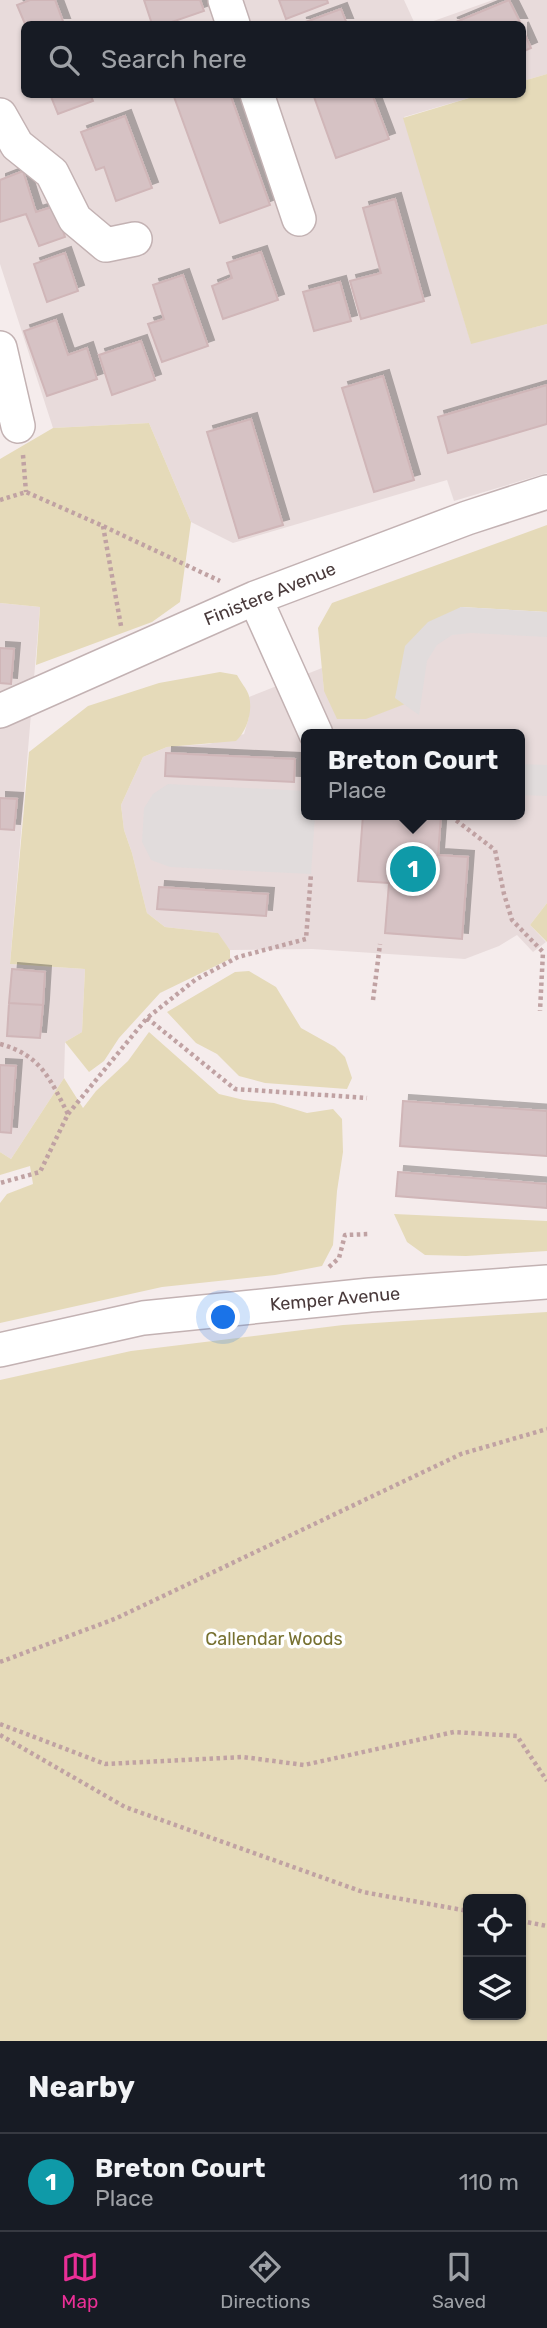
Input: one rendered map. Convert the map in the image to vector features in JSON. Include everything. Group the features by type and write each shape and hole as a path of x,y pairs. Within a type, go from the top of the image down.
{"street":[{"path":"225,0 232,21"},
{"path":"258,98 299,219"},
{"path":"0,115 17,145 52,173 75,219 106,245 135,239"},
{"path":"0,348 18,426"},
{"name":"Finistere Avenue","path":"0,711 256,598 467,518 547,492"},
{"path":"256,598 314,729"},
{"name":"Kemper Avenue","path":"0,1350 143,1318 370,1295 547,1282"}],"path":[{"path":"18,426 26,492"},
{"path":"0,500 26,492 256,598"},
{"path":"103,526 126,654"},
{"path":"456,820 495,850 503,894 512,920 543,951 540,1011"},
{"path":"0,1183 40,1172 68,1114 147,1018 195,980 238,957 306,939 312,874"},
{"path":"373,1000 380,944"},
{"path":"147,1018 235,1089 367,1098"},
{"path":"0,1044 16,1048 46,1072 68,1114"},
{"path":"0,1662 117,1618 461,1454 547,1429"},
{"path":"0,1724 105,1764 243,1757 304,1765 454,1732 517,1736 547,1781"},
{"path":"0,1735 125,1807 363,1892 463,1910"},
{"path":"526,1922 547,1926"}],"shaded area":[{"path":"0,0 404,0 414,21 21,21 21,98 469,98 404,117 471,343 547,324 547,473 454,501 447,480 233,543 191,522 149,423 53,428 0,264"},
{"path":"493,0 547,0 547,74 526,80 526,21 434,21"},
{"path":"0,603 40,607 10,964 85,969 82,1032 65,1042 64,1078 11,1159 0,1152"},
{"path":"461,607 547,612 547,637 471,633 452,635 437,645 427,661 419,715 395,698 405,646 428,622"},
{"path":"547,612 547,903 530,925 546,942 533,952 517,935 499,946 465,959 312,949 230,950 217,933 165,927 147,913 124,830 121,805 143,757 167,747 209,744 244,734 249,717 249,697 322,668 324,691 405,646"},
{"path":"525,764 547,765 547,796 525,795"},
{"path":"168,784 301,791 301,820 315,820 311,874 170,867 151,860 142,842 144,808 153,794"}],"green space":[{"path":"547,74 547,324 471,344 403,118 469,98 526,98 526,80"},
{"path":"149,423 191,522 180,602 152,622 36,665 40,607 0,603 0,459 53,428"},
{"path":"547,525 547,612 461,607 395,697 405,704 366,719 337,719 324,691 318,628 332,603"},
{"path":"220,672 237,675 249,696 250,714 240,737 236,741 167,747 143,757 121,805 124,830 147,913 165,927 218,933 230,950 230,959 160,993 119,1038 104,1061 89,1072 65,1042 82,1032 85,969 10,964 29,752 88,706 159,683"},
{"path":"547,903 547,942 530,925"},
{"path":"249,971 276,987 301,1028 335,1047 345,1057 352,1078 347,1089 265,1083 239,1076 217,1054 196,1043 167,1012 235,972"},
{"path":"149,1032 219,1094 274,1103 307,1113 333,1109 342,1119 343,1152 333,1245 322,1266 275,1275 162,1287 0,1323 0,1203 7,1194 33,1184 30,1166 0,1175 0,1152 11,1159 64,1078 83,1108 96,1091 128,1061"},
{"path":"394,1214 547,1221 547,1251 466,1256 425,1255 407,1242"},
{"name":"Callendar Woods","path":"547,1312 547,2041 0,2041 0,1380 131,1351 343,1325"}],"building":[{"path":"30,0 55,0 63,21 24,21 17,5"},
{"path":"144,0 200,0 204,11 175,21 151,21"},
{"path":"279,0 327,0 328,3 286,19"},
{"path":"509,0 520,21 458,21"},
{"path":"341,9 346,21 308,21"},
{"path":"526,37 531,48 526,50"},
{"path":"52,98 92,98 93,101 58,114"},
{"path":"174,98 231,98 270,205 220,223"},
{"path":"314,98 374,98 389,139 336,158"},
{"path":"125,116 152,188 116,201 104,167 96,170 81,132"},
{"path":"23,171 36,212 55,206 65,237 39,246 26,214 0,222 0,180"},
{"path":"395,199 424,301 361,319 350,281 381,273 363,208"},
{"path":"261,252 278,300 223,319 212,286 232,278 227,263"},
{"path":"65,253 78,291 47,302 34,264"},
{"path":"183,275 208,346 162,362 148,324 164,319 153,285"},
{"path":"340,282 351,321 314,331 303,292"},
{"path":"56,320 68,355 87,348 97,379 47,396 24,331"},
{"path":"141,341 155,380 112,395 99,355"},
{"path":"383,376 414,480 374,492 342,388"},
{"path":"547,385 547,424 448,453 438,417"},
{"path":"251,419 283,525 239,538 207,432"},
{"path":"0,648 14,649 11,684 0,683"},
{"path":"166,753 295,759 294,782 165,776"},
{"path":"0,798 17,799 14,830 0,829"},
{"path":"363,820 441,820 438,855 468,857 462,939 385,933 389,883 358,881"},
{"path":"159,887 268,894 266,916 157,909"},
{"path":"12,969 45,972 43,1005 9,1003"},
{"path":"9,1003 43,1005 40,1038 7,1036"},
{"path":"0,1065 16,1066 11,1133 0,1132"},
{"path":"403,1101 547,1111 547,1156 400,1146"},
{"path":"398,1172 547,1184 547,1208 396,1196"}],"place":[{"name":"Breton Court","path":"413,869"}]}
